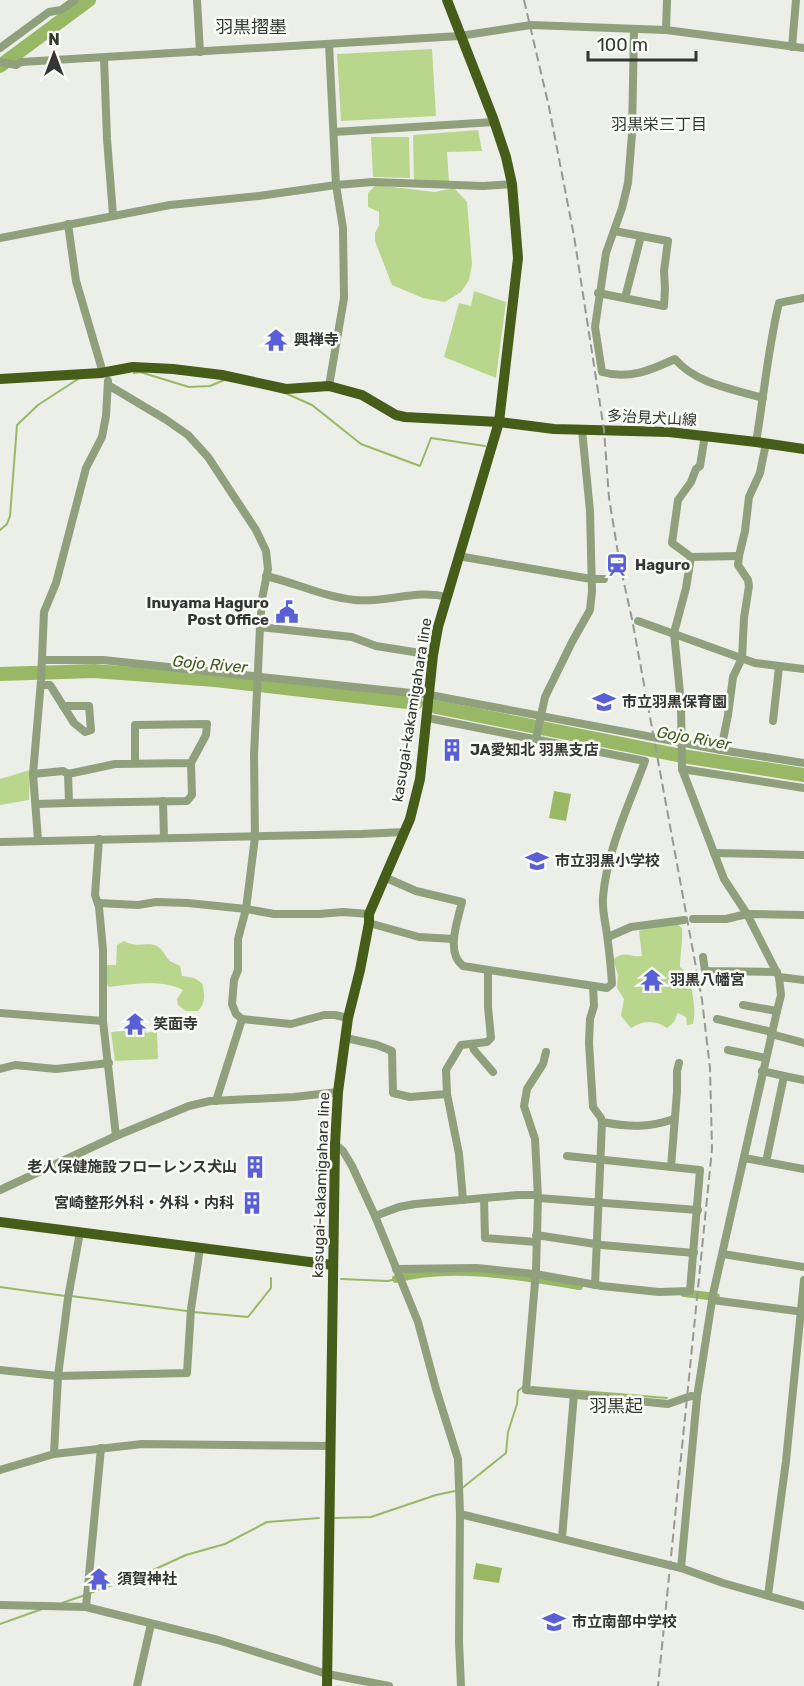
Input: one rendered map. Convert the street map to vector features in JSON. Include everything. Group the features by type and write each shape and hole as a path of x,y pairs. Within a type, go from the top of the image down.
{"main road":[{"name":"kasugai-kakamigahara line","path":"327,1686 335,1144 338,1092 345,1038 369,918 384,877 405,832 420,779 438,627 499,422 518,258 512,184 494,122 447,0"},
{"name":"多治見犬山線","path":"0,379 103,373 132,367 173,369 232,377 286,389 329,386 362,395 396,415 405,417 499,422 554,429 669,432 804,449"},
{"path":"0,1222 333,1265"}],"street":[{"path":"0,48 49,12 62,10 75,0"},
{"path":"197,0 200,52"},
{"path":"666,30 667,0"},
{"path":"792,47 796,0"},
{"path":"0,62 16,65 21,62 460,36 531,25 666,30 804,48"},
{"path":"633,29 632,134 628,183 606,253 598,293 595,327 603,372 628,376 642,373 675,359 682,367 707,382 763,398"},
{"path":"329,44 336,184 343,228 344,298 329,386"},
{"path":"104,58 113,215"},
{"path":"334,132 494,122"},
{"path":"0,238 170,205 259,196 336,184 373,182 483,186 512,184"},
{"path":"38,840 33,774 41,683 44,612 56,583 86,468 102,437 108,385 100,366 76,281 68,224"},
{"path":"598,293 664,306 664,270 668,241 614,231"},
{"path":"625,298 641,236"},
{"path":"721,750 733,677 742,658 744,618 749,586 738,565 749,497 760,473 763,398 770,344 779,303 804,298"},
{"path":"108,385 188,435 208,457 262,542 268,563 260,627 254,754 255,837 246,909 238,939 238,970 234,980 232,1004 236,1014 242,1019 291,1024 324,1016 335,1015 348,1018"},
{"path":"536,739 545,697 590,610 590,511 582,430"},
{"path":"705,435 700,466 678,500 672,543 691,557 739,556"},
{"path":"458,556 591,579 604,579"},
{"path":"681,1568 698,1397 712,1297 781,995 778,974 747,914 724,879 682,767 681,703 674,633 686,588 691,557"},
{"path":"266,576 309,591 354,600 425,594 447,597"},
{"path":"638,621 742,658 779,667 804,669"},
{"path":"260,627 352,637 376,646 433,655"},
{"path":"42,663 103,660 430,695 682,744 804,763"},
{"path":"773,721 779,667"},
{"path":"41,683 50,685 63,706"},
{"path":"384,877 416,891 462,902 454,947 458,962 463,966 607,988 612,984 608,936 603,915 603,897 608,867 645,761 428,718"},
{"path":"36,804 187,801 192,795 191,762 206,735 207,724 135,726 135,762"},
{"path":"33,774 63,771 68,774 135,762 191,762"},
{"path":"682,767 804,788"},
{"path":"68,774 69,803"},
{"path":"163,801 164,838"},
{"path":"0,842 405,832"},
{"path":"99,839 95,895 98,903 103,950 104,1021 116,1136"},
{"path":"714,853 804,855"},
{"path":"98,903 138,905 156,902 246,909 274,914 343,912 369,918 418,937 454,939"},
{"path":"693,919 726,919 747,914 804,915"},
{"path":"608,936 631,927 684,920"},
{"path":"703,957 705,971 778,974 804,980"},
{"path":"463,1200 459,1154 447,1094 446,1070 461,1045 487,1042 491,1038 488,971"},
{"path":"593,986 594,1006 590,1019 589,1043 592,1107 602,1122 595,1285"},
{"path":"743,1005 777,1011"},
{"path":"0,1013 104,1021"},
{"path":"216,1101 242,1019"},
{"path":"717,1019 804,1043"},
{"path":"345,1038 377,1045 392,1052 393,1093 410,1097 447,1094"},
{"path":"472,1044 474,1050 493,1072"},
{"path":"728,1050 766,1058"},
{"path":"546,1052 543,1064 527,1089 524,1106 535,1139 538,1196 537,1270 526,1386 574,1394 668,1404 692,1396 698,1397"},
{"path":"0,1069 15,1065 56,1069 109,1063"},
{"path":"671,1167 679,1063"},
{"path":"762,1071 804,1080"},
{"path":"766,1162 784,1076"},
{"path":"0,1190 116,1136 189,1106 216,1101 338,1092"},
{"path":"602,1122 654,1126 674,1119"},
{"path":"335,1144 348,1157 375,1216 418,1322 456,1453 460,1488 461,1686"},
{"path":"396,1269 477,1268 659,1292 690,1291 700,1170 567,1156"},
{"path":"744,1158 804,1169"},
{"path":"375,1216 415,1204 538,1196 698,1210"},
{"path":"484,1198 485,1238 536,1239 694,1252"},
{"path":"54,1454 58,1376 68,1295 80,1232"},
{"path":"0,1370 58,1376 187,1373 191,1312 200,1248"},
{"path":"723,1254 804,1267"},
{"path":"768,1594 786,1461 803,1310 804,1280"},
{"path":"712,1297 803,1310"},
{"path":"562,1538 574,1394"},
{"path":"0,1470 54,1454 142,1444 330,1446"},
{"path":"86,1607 102,1448"},
{"path":"460,1514 681,1568 723,1583 804,1606"},
{"path":"0,1605 86,1607 218,1641 327,1674 389,1686"},
{"path":"137,1686 151,1624"}],"shaded area":[{"path":"432,49 436,116 341,121 337,54"},
{"path":"478,130 482,151 447,152 449,182 414,182 413,135"},
{"path":"371,137 409,137 410,178 373,177"},
{"path":"376,185 435,192 454,188 467,202 472,265 469,280 461,292 445,302 423,298 392,285 375,241 379,212 368,207 368,193"},
{"path":"474,291 506,302 496,378 444,357 459,303 471,306"},
{"path":"30,770 29,800 0,805 0,779"},
{"path":"554,791 571,794 566,821 549,818"},
{"path":"676,923 682,928 680,967 690,975 694,1006 693,1024 687,1025 686,1017 678,1013 674,1022 667,1028 649,1022 640,1023 631,1028 621,1016 624,999 617,988 618,975 613,959 625,955 642,956 639,931 653,926"},
{"path":"124,941 157,946 170,961 180,966 182,976 194,978 202,983 204,998 198,1011 186,1011 178,1005 177,999 183,990 166,984 147,983 109,987 105,981 106,965 116,965 117,945"},
{"path":"145,1029 146,1033 157,1031 158,1059 115,1061 111,1032"},
{"path":"476,1563 502,1568 499,1583 473,1579"}],"waterway":[{"path":"0,66 89,0"},
{"path":"134,373 140,372 189,387 210,386 224,380"},
{"path":"0,530 7,524 10,516 17,425 38,405 78,379"},
{"path":"285,393 312,405 361,444 420,466 431,438 485,446"},
{"name":"Gojo River","path":"0,674 94,671 215,680 416,703"},
{"name":"Gojo River","path":"436,707 682,756 804,775"},
{"path":"396,1279 418,1274 464,1272 488,1273 579,1286"},
{"path":"193,1312 248,1317 271,1288 271,1278"},
{"path":"341,1279 388,1281 396,1279"},
{"path":"0,1287 65,1296"},
{"path":"684,1293 716,1297"},
{"path":"71,1296 187,1311"},
{"path":"461,1489 506,1453 508,1432 517,1404 518,1391 524,1386"},
{"path":"532,1387 667,1398"},
{"path":"335,1518 371,1517 455,1491"},
{"path":"90,1593 151,1571 186,1555 225,1544 267,1522 319,1518"},
{"path":"62,1603 85,1595"},
{"path":"0,1624 42,1609"}],"railway":[{"path":"524,0 549,107 574,236 604,430 609,498 702,1000 710,1068 712,1149 658,1686"}],"place":[{"name":"興禅寺","path":"276,340"},
{"name":"Haguro","path":"617,565"},
{"name":"Inuyama Haguro Post Office","path":"287,612"},
{"name":"市立羽黒保育園","path":"604,702"},
{"name":"JA愛知北 羽黒支店","path":"452,750"},
{"name":"市立羽黒小学校","path":"537,861"},
{"name":"羽黒八幡宮","path":"652,980"},
{"name":"笑面寺","path":"135,1024"},
{"name":"老人保健施設フローレンス犬山","path":"255,1167"},
{"name":"宮崎整形外科・外科・内科","path":"252,1203"},
{"name":"須賀神社","path":"99,1579"},
{"name":"市立南部中学校","path":"554,1622"}],"district":[{"name":"羽黒摺墨","path":"251,27"},
{"name":"羽黒栄三丁目","path":"659,124"},
{"name":"羽黒起","path":"616,1406"}]}
